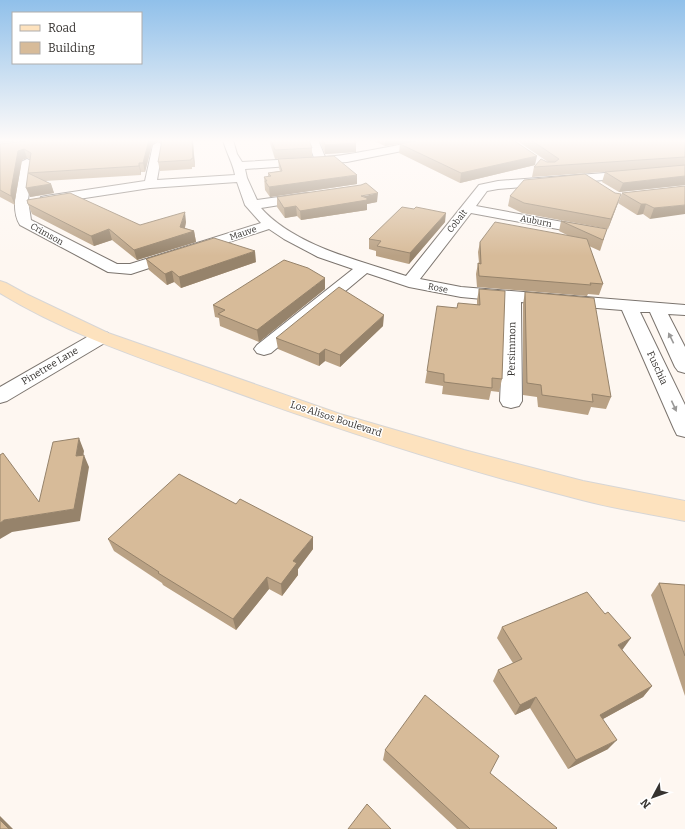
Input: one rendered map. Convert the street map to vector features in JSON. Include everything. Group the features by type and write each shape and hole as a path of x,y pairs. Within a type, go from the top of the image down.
{"main road":[{"name":"Los Alisos Boulevard","path":"0,286 100,336 332,419 464,459 583,491 685,511"}],"street":[{"name":"Crimson","path":"25,179 23,204 23,216 25,222 114,269 123,270"},
{"path":"150,184 151,179"},
{"path":"23,204 177,179"},
{"name":"Rose","path":"245,179 252,205 264,219 290,236 323,254 409,282 461,292 629,307 685,310"},
{"name":"Cobalt","path":"409,282 483,188 498,185 576,179"},
{"path":"586,179 602,189"},
{"path":"252,205 322,195"},
{"name":"Auburn","path":"468,208 605,234"},
{"name":"Mauve","path":"123,270 131,269 271,224"},
{"path":"264,349 364,268"},
{"name":"Persimmon","path":"511,401 513,297"},
{"name":"Fuschia","path":"629,307 685,429"},
{"path":"657,309 685,367"},
{"name":"Pinetree Lane","path":"0,396 100,336"}],"building":[{"path":"0,179 13,179 11,196 0,190"},
{"path":"27,179 40,179 51,184 26,188"},
{"path":"265,179 330,179 269,187 265,181 267,181"},
{"path":"592,179 615,193 621,194 611,219 524,203 510,196 524,180"},
{"path":"616,179 661,179 623,183"},
{"path":"366,183 378,193 361,196 367,198 367,200 300,211 296,206 284,208 277,197 361,185"},
{"path":"685,186 685,205 654,208 646,204 641,204 622,193"},
{"path":"70,193 140,225 185,212 180,227 194,231 134,250 109,229 91,236 28,204 27,200"},
{"path":"402,207 414,209 416,207 446,213 410,253 377,246 381,241 369,239"},
{"path":"561,221 607,229 603,240"},
{"path":"495,222 587,239 603,284 590,283 591,285 479,276 478,263 481,264 480,242"},
{"path":"214,238 255,251 179,277 172,271 165,274 146,259"},
{"path":"284,260 308,268 325,278 257,330 218,314 225,310 213,305"},
{"path":"339,287 384,315 340,355 325,349 319,354 276,338"},
{"path":"479,289 505,291 502,379 492,378 492,388 444,382 444,374 427,371 437,306 457,308 458,303 480,305"},
{"path":"525,292 594,298 611,397 592,394 593,402 542,395 541,385 527,383"},
{"path":"79,438 76,456 84,455 74,509 4,520 0,523 0,455 3,453 39,502 53,442"},
{"path":"179,474 236,504 240,499 313,537 293,561 297,563 281,584 267,577 233,619 158,573 159,572 108,539"},
{"path":"659,583 685,585 685,656"},
{"path":"587,592 605,614 608,612 631,638 618,645 652,686 600,715 617,740 576,760 536,697 520,705 498,670 522,659 502,627"},
{"path":"425,695 499,756 490,773 557,828 556,829 470,829 385,750"},
{"path":"367,804 391,829 348,829"},
{"path":"0,820 9,829 0,829"}]}
